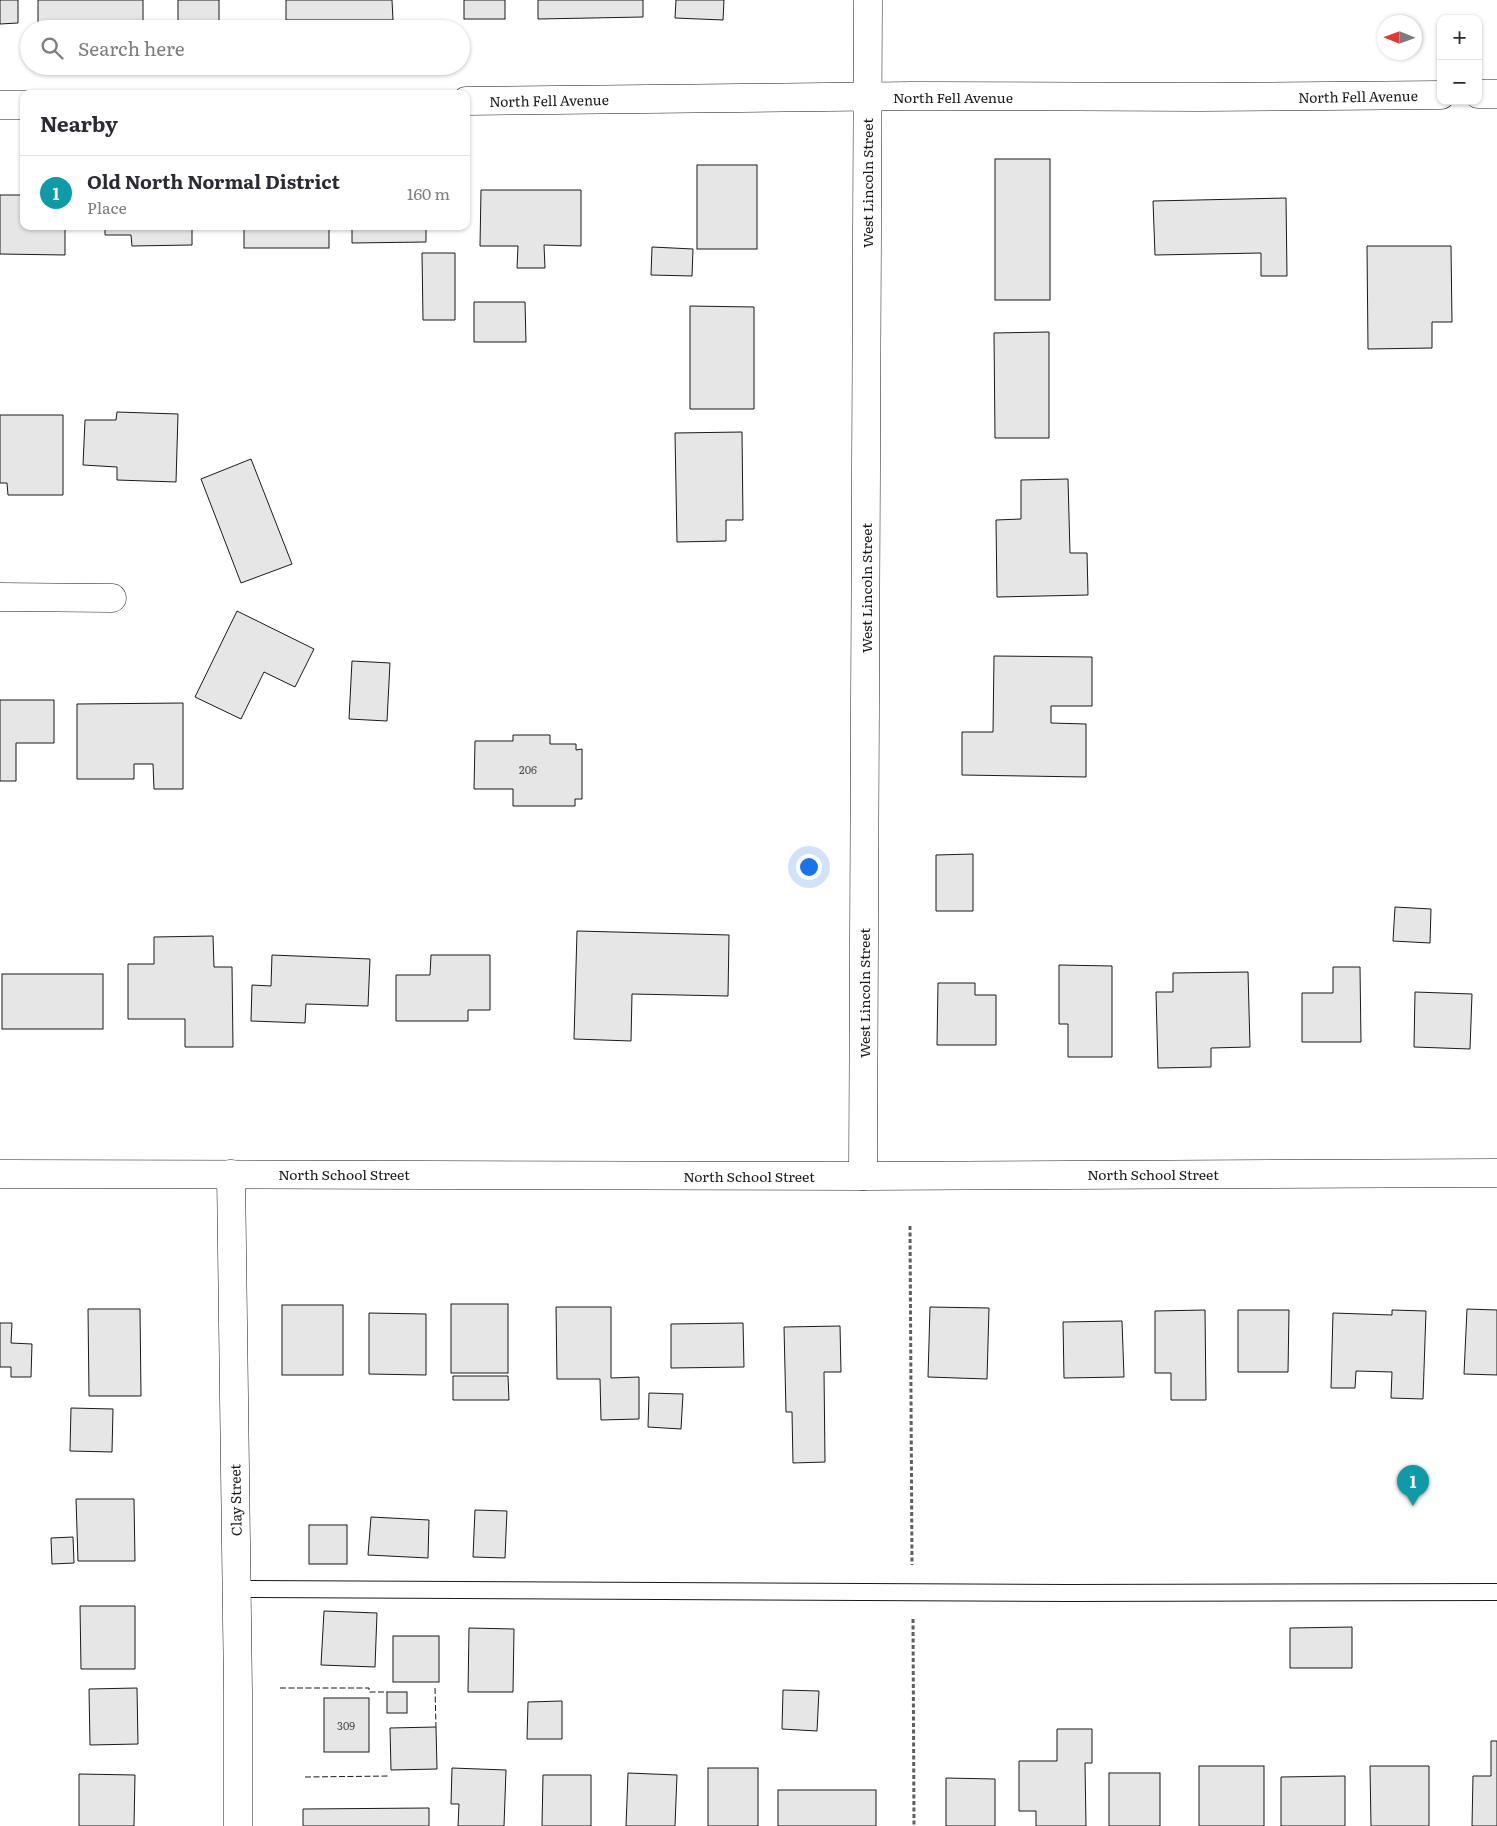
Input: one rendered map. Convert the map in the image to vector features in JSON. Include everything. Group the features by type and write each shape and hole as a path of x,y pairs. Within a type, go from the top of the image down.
{"street":[{"name":"West Lincoln Street","path":"864,1176 868,0"},
{"path":"1482,94 1497,94"},
{"name":"North Fell Avenue","path":"470,101 868,97 1437,95"},
{"path":"0,105 20,105"},
{"path":"0,597 112,598"},
{"name":"North School Street","path":"0,1174 864,1176 1497,1172"},
{"name":"Clay Street","path":"231,1174 237,1589 238,1826"}],"lane":[{"path":"237,1589 1497,1592"}],"path":[{"path":"910,1226 914,1826"}],"building":[{"path":"0,0 18,0 18,23 0,24"},
{"path":"38,0 143,0 143,20 38,20"},
{"path":"178,0 219,0 219,20 178,20"},
{"path":"286,0 392,0 393,20 286,20"},
{"path":"464,0 505,0 505,19 464,19"},
{"path":"538,0 643,0 643,17 538,19"},
{"path":"676,0 724,0 723,20 675,18"},
{"path":"995,159 1050,159 1050,300 995,300"},
{"path":"697,165 757,165 757,249 697,249"},
{"path":"481,190 581,190 581,246 544,245 545,268 517,268 518,246 480,246"},
{"path":"0,195 20,195 20,230 65,230 65,255 0,254"},
{"path":"1286,198 1287,276 1261,276 1261,253 1155,255 1153,201"},
{"path":"105,230 192,230 192,245 132,246 131,235 105,235"},
{"path":"244,230 329,230 329,248 244,248"},
{"path":"352,230 426,230 426,242 352,243"},
{"path":"1367,246 1451,246 1452,322 1432,322 1432,348 1368,349"},
{"path":"652,247 693,249 692,276 651,275"},
{"path":"422,253 455,253 455,320 423,320"},
{"path":"474,302 525,302 526,342 474,342"},
{"path":"690,306 754,307 754,409 690,409"},
{"path":"1049,332 1049,438 995,438 994,333"},
{"path":"117,412 178,414 176,482 117,480 117,467 83,465 85,420 116,420"},
{"path":"0,415 63,415 63,495 8,495 7,483 0,483"},
{"path":"742,432 743,520 726,520 726,541 677,542 675,433"},
{"path":"251,459 292,564 241,583 201,479"},
{"path":"1068,479 1070,553 1087,553 1088,595 997,597 996,520 1021,519 1021,480"},
{"path":"237,611 314,649 295,687 264,672 241,719 195,697"},
{"path":"994,656 1092,657 1092,706 1051,706 1051,723 1086,724 1086,777 962,775 962,732 993,732"},
{"path":"352,661 390,663 387,721 349,719"},
{"path":"0,700 54,700 54,743 16,743 16,781 0,781"},
{"path":"183,703 183,789 154,789 153,764 134,764 134,779 77,779 77,704"},
{"path":"513,735 550,735 550,744 576,744 576,750 582,749 582,799 575,799 575,806 513,806 513,789 474,789 475,741 513,741"},
{"path":"973,854 973,911 936,911 936,855"},
{"path":"1395,907 1431,909 1430,943 1393,941"},
{"path":"577,931 729,935 728,996 632,994 631,1041 574,1039"},
{"path":"213,936 214,967 232,967 233,1047 185,1047 185,1019 128,1019 128,964 154,964 154,937"},
{"path":"272,955 370,959 368,1006 306,1004 305,1023 251,1021 252,985 271,986"},
{"path":"431,955 490,955 490,1010 468,1010 468,1021 396,1021 396,975 430,975"},
{"path":"1059,965 1112,966 1112,1057 1068,1057 1068,1024 1059,1024"},
{"path":"1333,967 1360,967 1361,1042 1302,1042 1302,993 1333,993"},
{"path":"1248,972 1250,1047 1211,1048 1211,1067 1158,1068 1156,992 1173,992 1173,973"},
{"path":"2,974 103,974 103,1029 2,1029"},
{"path":"938,983 975,983 975,995 996,995 996,1045 937,1045"},
{"path":"1415,992 1472,994 1470,1049 1414,1047"},
{"path":"451,1304 508,1304 508,1373 451,1373"},
{"path":"282,1305 343,1305 343,1375 282,1375"},
{"path":"556,1307 611,1307 611,1378 639,1377 639,1419 601,1420 600,1379 557,1379"},
{"path":"930,1307 989,1308 987,1379 928,1377"},
{"path":"88,1309 140,1309 141,1396 89,1396"},
{"path":"1467,1309 1497,1310 1497,1375 1464,1374"},
{"path":"1205,1310 1206,1400 1171,1400 1171,1373 1155,1373 1155,1311"},
{"path":"1238,1310 1289,1310 1288,1372 1238,1372"},
{"path":"1392,1310 1426,1311 1423,1399 1391,1398 1392,1372 1356,1371 1355,1388 1331,1388 1333,1313 1392,1315"},
{"path":"369,1313 426,1314 426,1375 369,1374"},
{"path":"1122,1321 1124,1377 1064,1378 1063,1322"},
{"path":"0,1323 12,1323 11,1343 32,1344 31,1377 11,1377 11,1367 0,1367"},
{"path":"743,1323 744,1367 671,1368 671,1324"},
{"path":"840,1326 841,1372 824,1372 825,1462 793,1463 792,1412 786,1412 784,1327"},
{"path":"453,1376 508,1376 509,1400 453,1400"},
{"path":"649,1393 683,1394 681,1429 648,1427"},
{"path":"71,1408 113,1409 112,1452 70,1451"},
{"path":"76,1499 134,1499 135,1561 78,1561"},
{"path":"475,1510 507,1511 505,1558 473,1557"},
{"path":"371,1517 429,1520 428,1558 368,1555"},
{"path":"309,1525 347,1525 347,1564 309,1564"},
{"path":"73,1537 74,1563 52,1564 51,1538"},
{"path":"80,1606 135,1606 135,1669 81,1669"},
{"path":"324,1611 377,1613 375,1667 321,1665"},
{"path":"1352,1627 1352,1668 1290,1668 1290,1628"},
{"path":"469,1628 514,1629 513,1692 468,1692"},
{"path":"393,1636 439,1636 439,1682 393,1682"},
{"path":"137,1688 138,1744 90,1745 89,1689"},
{"path":"783,1690 819,1691 817,1731 782,1729"},
{"path":"387,1692 407,1692 407,1713 387,1713"},
{"path":"324,1698 369,1698 369,1752 324,1752"},
{"path":"562,1701 562,1739 527,1739 528,1702"},
{"path":"436,1727 437,1769 391,1770 390,1728"},
{"path":"1057,1729 1092,1729 1092,1763 1085,1763 1086,1826 1036,1826 1036,1811 1019,1811 1019,1761 1057,1761"},
{"path":"1491,1741 1497,1741 1497,1826 1472,1826 1473,1776 1491,1776"},
{"path":"1199,1766 1264,1766 1264,1826 1199,1826"},
{"path":"1370,1766 1429,1766 1429,1826 1371,1826"},
{"path":"452,1768 506,1770 504,1826 458,1826 459,1804 451,1804"},
{"path":"708,1768 758,1768 758,1826 708,1826"},
{"path":"628,1773 677,1775 675,1826 626,1826"},
{"path":"1109,1773 1160,1773 1160,1826 1109,1826"},
{"path":"79,1774 135,1775 134,1826 79,1826"},
{"path":"543,1775 591,1775 591,1826 542,1826"},
{"path":"1345,1776 1345,1826 1281,1826 1281,1777"},
{"path":"946,1778 995,1779 995,1826 946,1826"},
{"path":"778,1790 876,1790 876,1826 778,1826"},
{"path":"429,1808 429,1826 303,1826 303,1809"}],"fence":[{"path":"280,1688 369,1688 369,1692 387,1692"},
{"path":"435,1688 436,1727"},
{"path":"305,1777 390,1776"}],"place":[{"name":"Old North Normal District","path":"1413,1506"}]}
